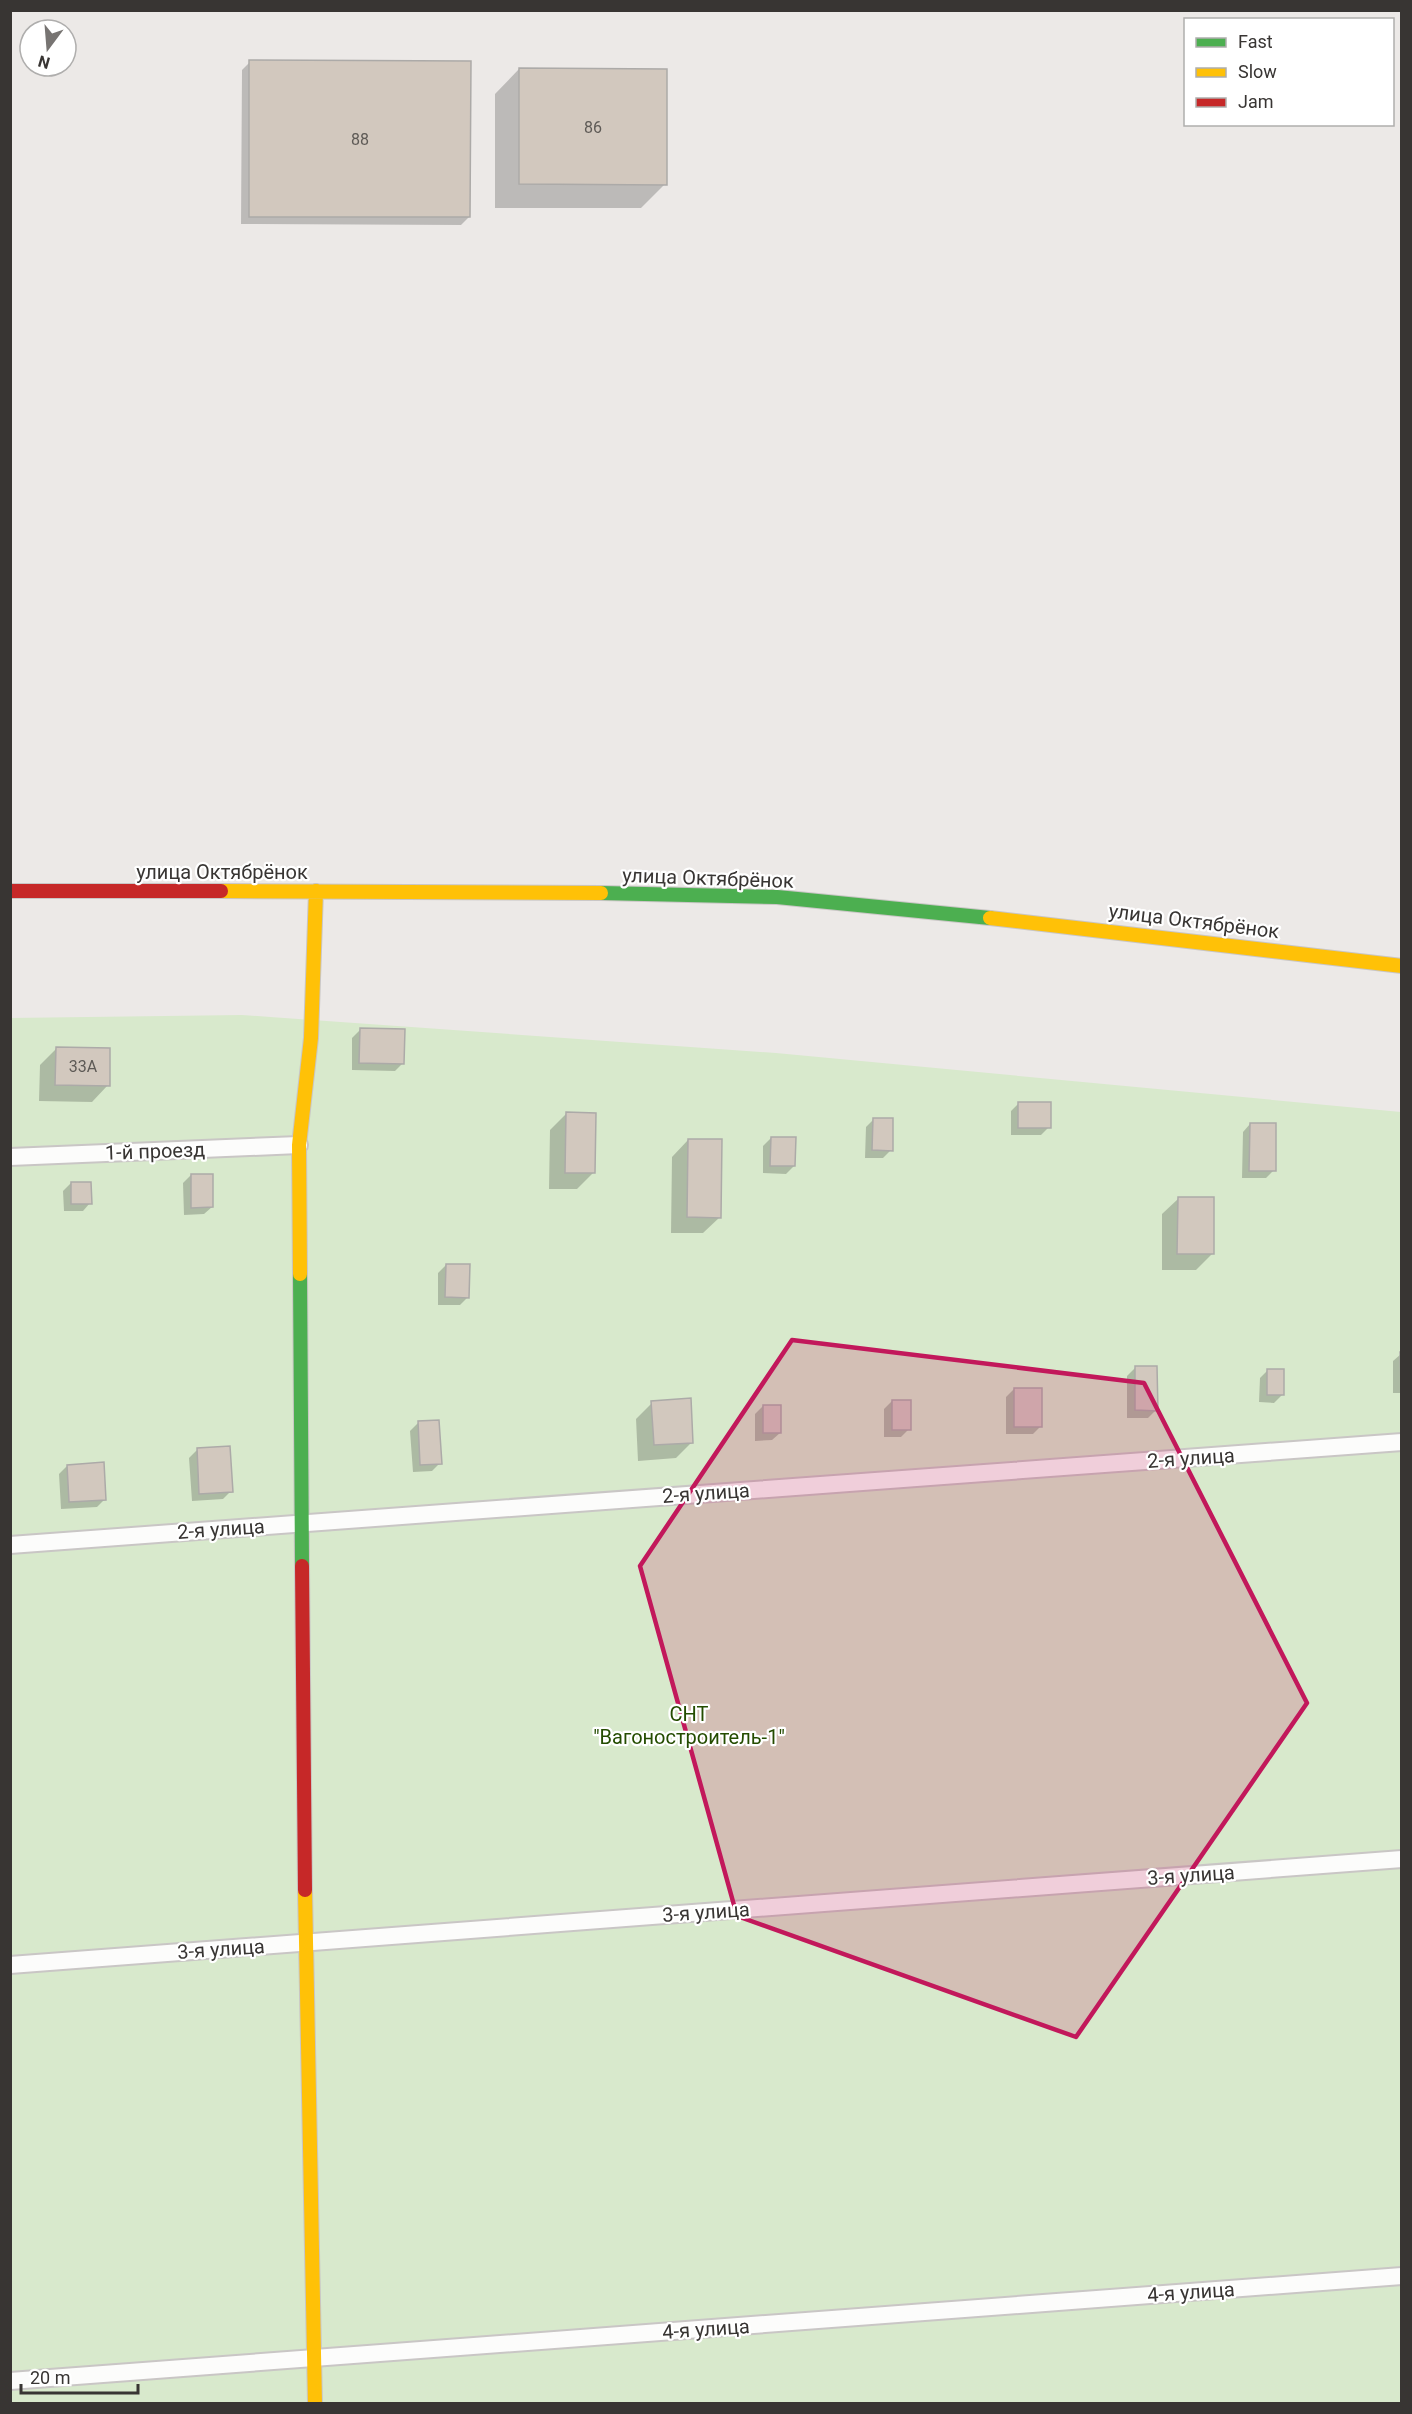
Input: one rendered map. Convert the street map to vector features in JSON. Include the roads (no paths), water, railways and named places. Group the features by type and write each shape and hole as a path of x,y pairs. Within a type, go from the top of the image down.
{"street":[{"name":"улица Октябрёнок","path":"10,891 316,891 777,897 1059,925 1401,966"},
{"path":"315,2403 305,1942 299,1145 311,1038 316,891"}],"lane":[{"name":"1-й проезд","path":"10,1157 299,1145"},
{"name":"2-я улица","path":"10,1545 1401,1442"},
{"name":"3-я улица","path":"10,1965 1401,1860"},
{"name":"4-я улица","path":"10,2381 1401,2276"}],"park label":[{"name":"СНТ \"Вагоностроитель-1\"","path":"689,1726"}]}
